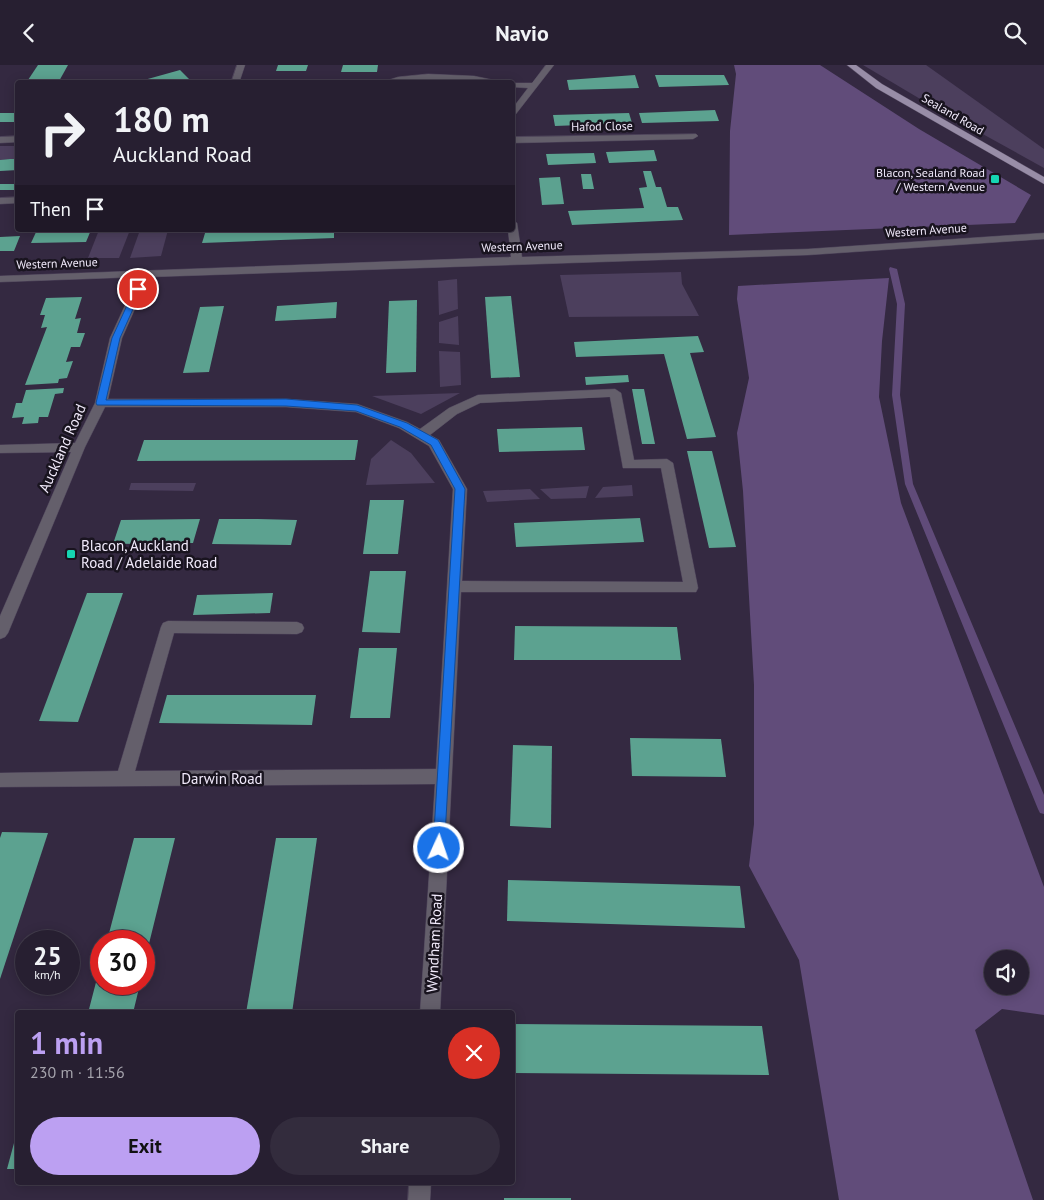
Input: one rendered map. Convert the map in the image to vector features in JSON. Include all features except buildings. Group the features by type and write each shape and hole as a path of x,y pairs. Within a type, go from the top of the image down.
{"main road":[{"name":"Sealand Road","path":"852,65 878,86 1044,181"}],"street":[{"path":"236,80 241,65"},
{"path":"515,112 550,65"},
{"path":"398,80 422,75 446,75 482,80"},
{"path":"515,84 534,86"},
{"name":"Hafod Close","path":"515,140 693,136"},
{"path":"0,140 15,139"},
{"path":"0,201 15,200"},
{"path":"513,232 517,260"},
{"name":"Western Avenue","path":"0,279 517,260 808,252 1044,237"},
{"name":"Auckland Road","path":"0,633 79,447 101,403 116,338 145,273"},
{"path":"421,435 453,411 478,399 615,393 628,465 667,463 691,588 454,586"},
{"name":"Wyndham Road","path":"101,403 286,403 357,408 403,425 434,443 460,489 430,1010"},
{"path":"0,449 79,447"},
{"path":"124,779 168,627 297,628"},
{"name":"Darwin Road","path":"0,780 444,777"},
{"path":"419,1200 420,1185"}],"shaded area":[{"path":"734,65 820,65 919,129 1031,195 1015,223 729,235 730,131 736,74"},
{"path":"863,65 926,65 1044,149 1044,168 932,106"},
{"path":"0,146 15,146 15,159 0,160"},
{"path":"98,232 129,232 119,258 88,258"},
{"path":"139,232 167,232 161,256 130,258"},
{"path":"681,272 682,284 699,316 569,317 560,275"},
{"path":"889,278 882,341 879,397 901,503 1044,887 1044,1015 1002,1009 975,1030 1033,1200 839,1200 799,960 749,866 754,824 754,685 743,491 737,433 749,378 737,299 738,286"},
{"path":"457,279 458,309 439,315 438,281"},
{"path":"458,316 459,345 439,343 439,322"},
{"path":"439,351 460,352 461,385 440,387"},
{"path":"460,393 421,414 372,396"},
{"path":"391,440 411,453 435,483 366,485 371,459"},
{"path":"131,483 196,483 193,491 129,490"},
{"path":"632,485 633,496 595,498 603,487"},
{"path":"589,486 586,498 551,499 540,489"},
{"path":"530,489 540,499 487,502 483,491"}],"waterway":[{"path":"893,269 901,304 896,395 909,484 1044,809"}],"place":[{"name":"Blacon, Sealand Road / Western Avenue","path":"995,179"},
{"name":"Blacon, Auckland Road / Adelaide Road","path":"71,554"}],"route":[{"path":"138,289 116,338 101,403 286,403 357,408 403,425 434,443 460,489 439,848"}]}
